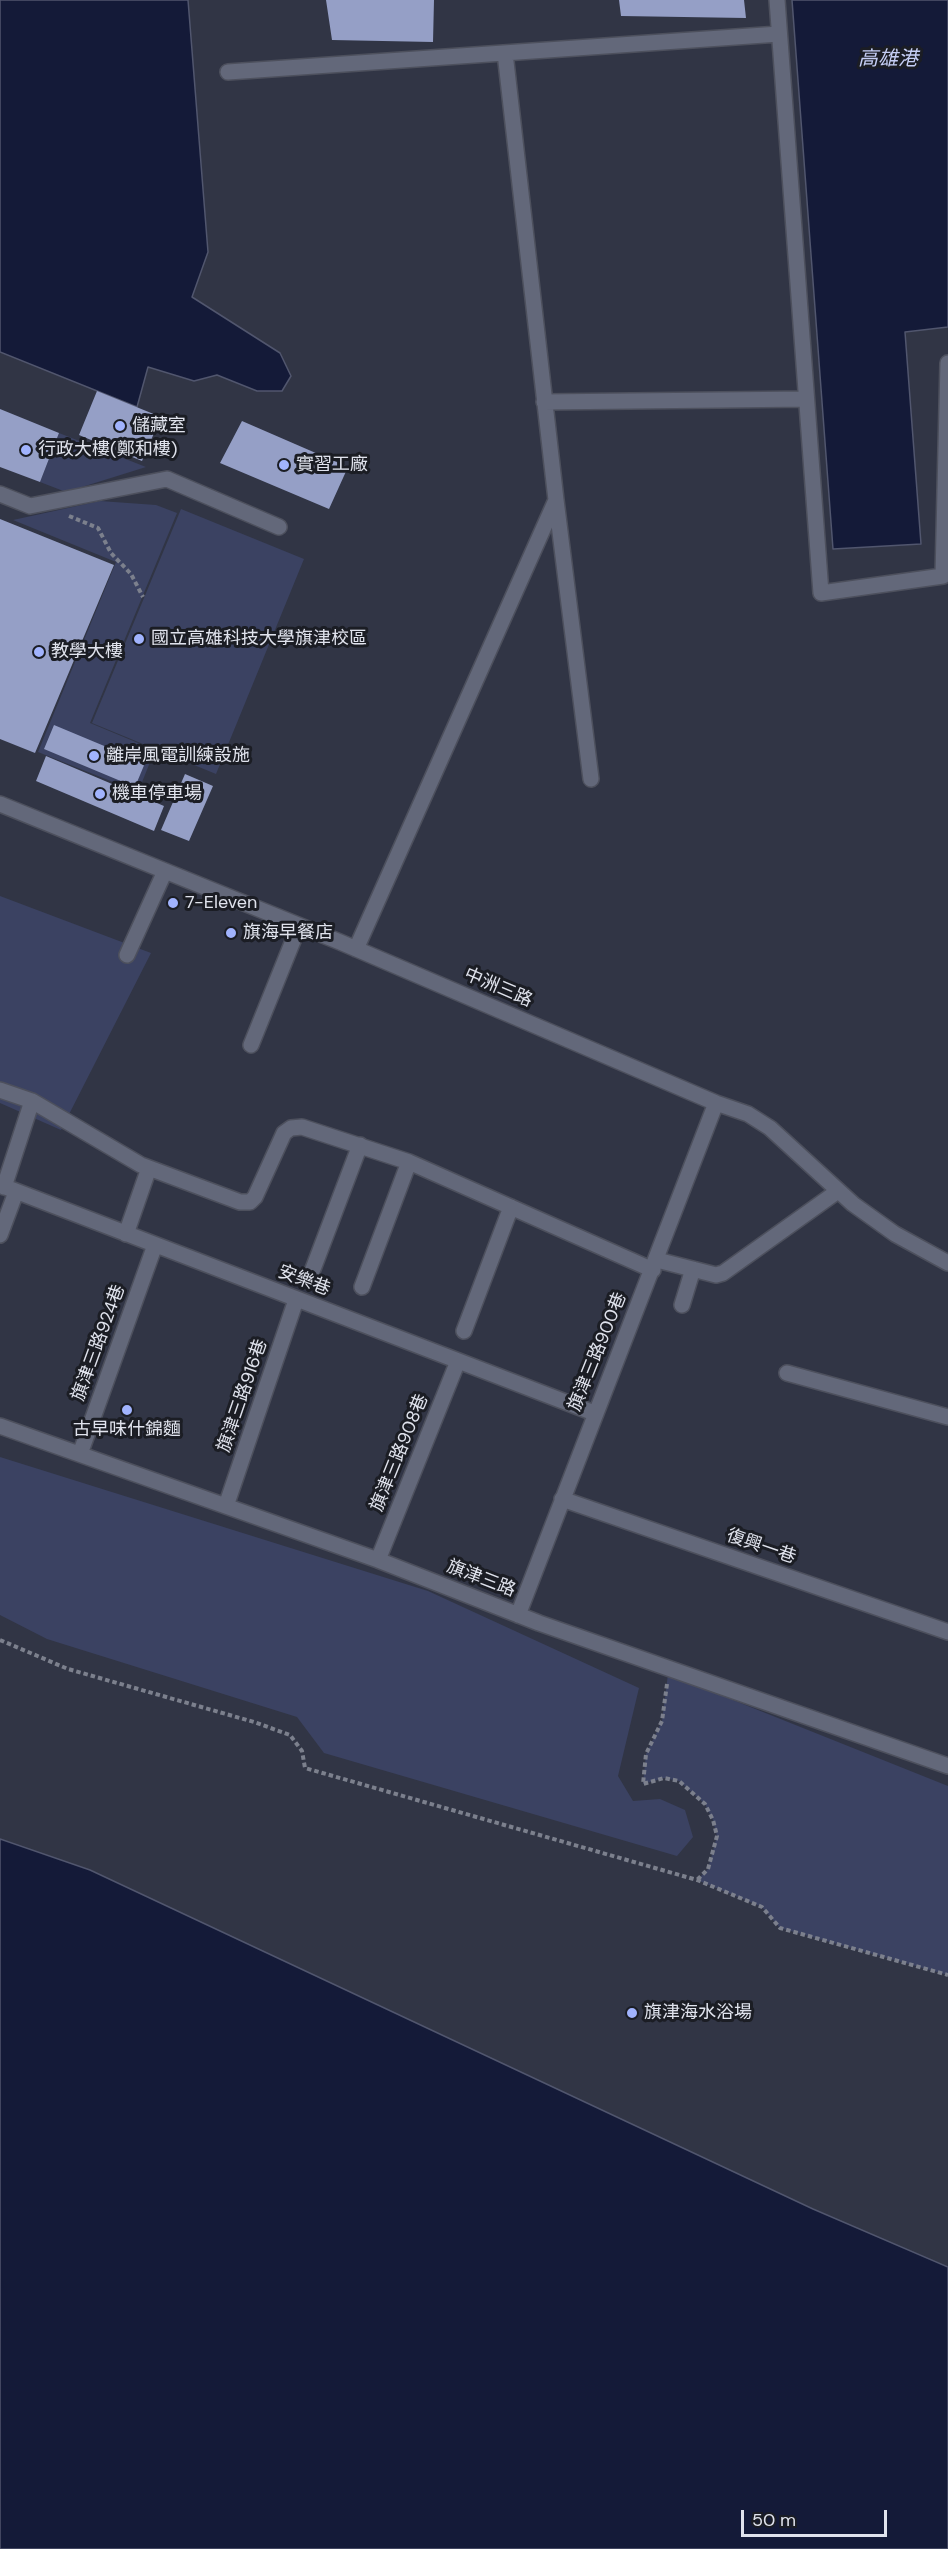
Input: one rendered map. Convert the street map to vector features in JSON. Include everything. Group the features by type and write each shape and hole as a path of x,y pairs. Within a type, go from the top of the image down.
{"street":[{"path":"777,0 821,593 943,576 948,363"},
{"path":"228,72 779,34"},
{"path":"505,53 544,402 591,779"},
{"path":"544,402 806,399"},
{"path":"0,494 30,506 167,479 279,526"},
{"path":"356,949 556,500"},
{"name":"中洲三路","path":"0,804 356,949 716,1103 748,1114 770,1128 838,1191 895,1234 948,1263"},
{"path":"127,955 165,871"},
{"path":"251,1045 299,926"},
{"path":"0,1089 32,1101 149,1168 240,1202 250,1202 255,1197 284,1133 291,1128 302,1127 409,1162 511,1207 655,1265 693,1269 716,1275 729,1270 749,1253 838,1191"},
{"path":"0,1234 7,1188 32,1101"},
{"name":"旗津三路900巷","path":"518,1615 594,1413 655,1265 716,1103"},
{"path":"313,1269 360,1145"},
{"path":"362,1287 409,1162"},
{"path":"126,1234 149,1168"},
{"name":"安樂巷","path":"7,1188 594,1413"},
{"path":"464,1331 511,1207"},
{"name":"旗津三路924巷","path":"80,1454 155,1245"},
{"path":"682,1305 693,1269"},
{"name":"旗津三路916巷","path":"226,1506 296,1299"},
{"name":"旗津三路908巷","path":"378,1560 458,1361"},
{"path":"787,1373 948,1417"},
{"name":"旗津三路","path":"0,1426 378,1560 518,1615 948,1767"},
{"name":"復興一巷","path":"561,1499 948,1632"}],"path":[{"path":"63,514 98,528 111,553 131,574 143,597"},
{"path":"0,1640 68,1669 254,1722 290,1735 302,1751 305,1768 697,1880 762,1907 780,1928 948,1975"},
{"path":"668,1674 662,1721 646,1754 643,1784 664,1778 679,1781 705,1804 713,1820 717,1836 708,1869 697,1880"}],"shaded area":[{"path":"59,433 146,467 66,492 40,482"},
{"path":"100,501 156,505 177,513 90,723 155,750 138,792 38,752 116,562 13,520"},
{"path":"181,509 304,559 216,774 92,723"},
{"path":"0,896 151,953 61,1130 0,1103"},
{"path":"0,1457 428,1591 639,1688 618,1776 633,1801 660,1799 685,1810 693,1837 677,1856 324,1753 297,1717 47,1639 0,1615"},
{"path":"668,1674 948,1786 948,1975 780,1928 762,1907 697,1880 708,1869 717,1836 713,1820 705,1804 679,1781 664,1778 643,1784 646,1754 662,1721"}],"water":[{"path":"0,0 188,0 208,252 192,297 280,353 291,376 282,391 257,391 217,375 194,381 148,367 137,407 0,352"},
{"name":"高雄港","path":"792,0 948,0 948,327 905,332 921,544 833,549"},
{"path":"0,1839 90,1870 813,2209 948,2267 948,2549 0,2549"}],"building":[{"path":"326,0 434,0 433,42 332,40"},
{"path":"619,0 744,0 746,18 621,16"},
{"name":"儲藏室","path":"97,391 161,417 142,461 79,435"},
{"name":"行政大樓(鄭和樓)","path":"0,409 59,433 40,482 0,467"},
{"name":"實習工廠","path":"242,421 348,467 329,509 220,463"},
{"name":"教學大樓","path":"0,519 114,565 35,753 0,739"},
{"name":"離岸風電訓練設施","path":"54,725 145,763 135,787 44,749"},
{"name":"機車停車場","path":"46,756 164,806 154,831 36,781"},
{"path":"185,774 213,786 189,841 161,830"}],"place":[{"name":"儲藏室","path":"120,426"},
{"name":"行政大樓(鄭和樓)","path":"26,450"},
{"name":"實習工廠","path":"284,465"},
{"name":"國立高雄科技大學旗津校區","path":"139,639"},
{"name":"教學大樓","path":"39,652"},
{"name":"離岸風電訓練設施","path":"94,756"},
{"name":"機車停車場","path":"100,794"},
{"name":"7-Eleven","path":"173,903"},
{"name":"旗海早餐店","path":"231,933"},
{"name":"古早味什錦麵","path":"127,1410"},
{"name":"旗津海水浴場","path":"632,2013"}]}
